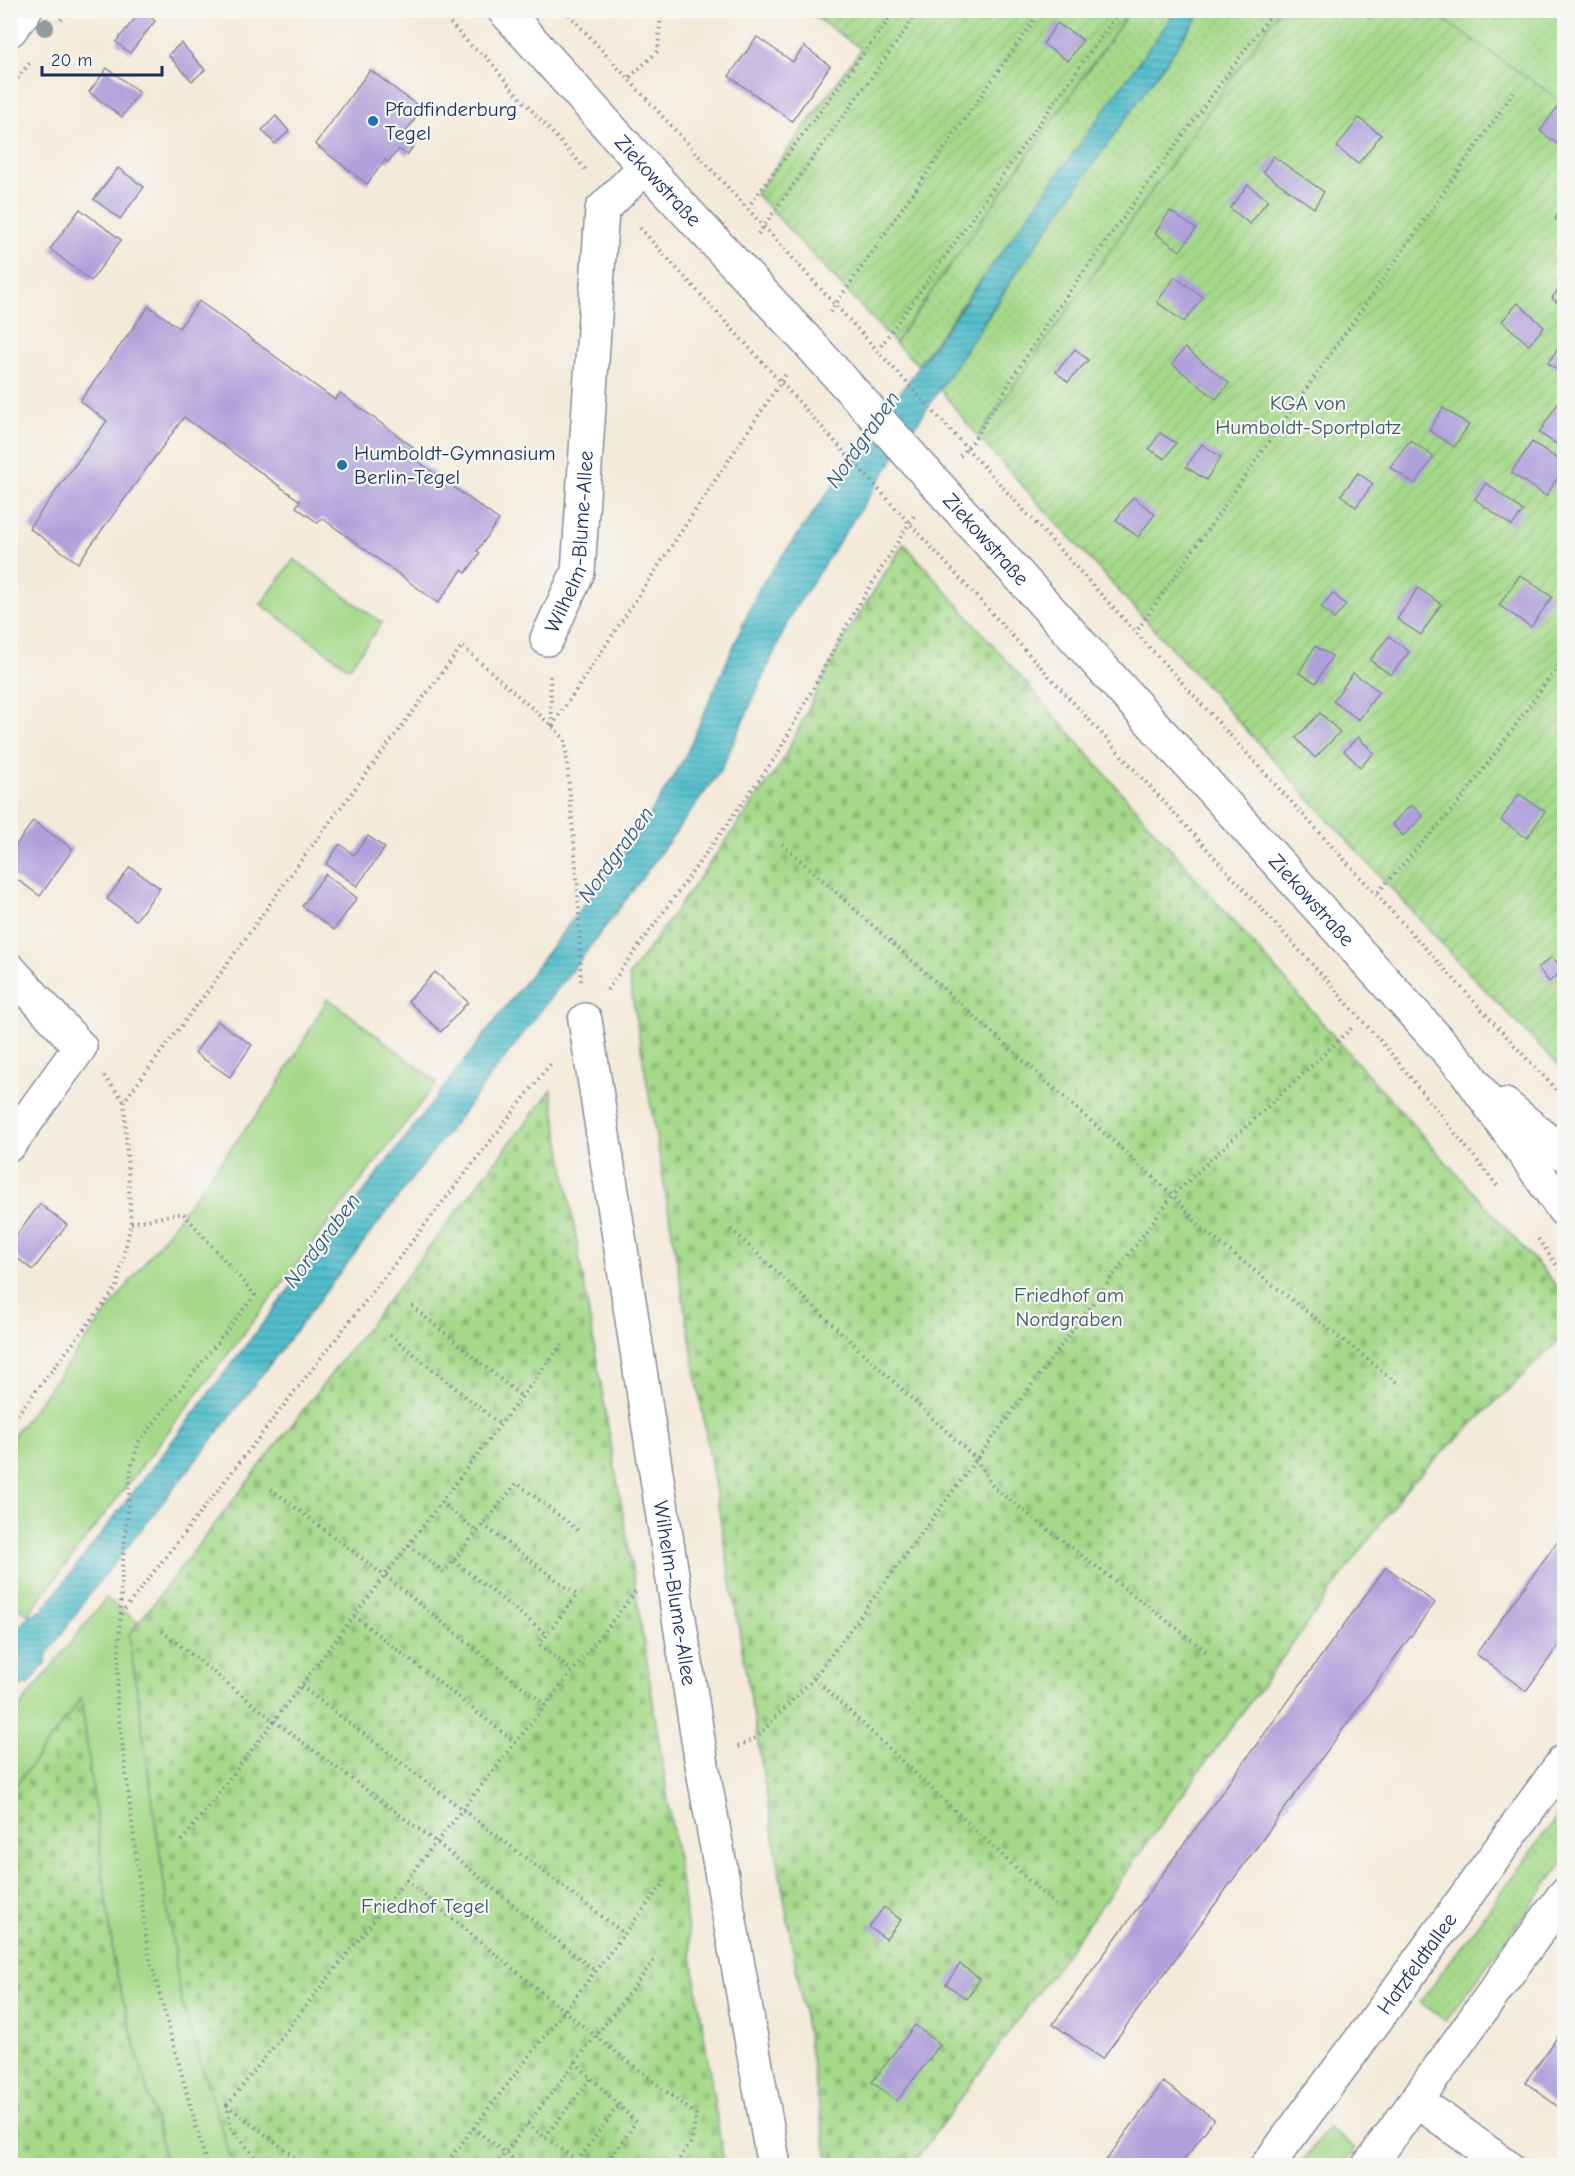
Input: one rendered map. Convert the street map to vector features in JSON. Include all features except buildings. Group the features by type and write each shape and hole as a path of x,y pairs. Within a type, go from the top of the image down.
{"street":[{"path":"10,30 25,10"},
{"name":"Ziekowstraße","path":"504,10 645,167 808,342 1464,1070 1564,1210"},
{"name":"Wilhelm-Blume-Allee","path":"547,639 578,572 602,210 645,167"},
{"path":"10,969 80,1047 10,1144"},
{"name":"Wilhelm-Blume-Allee","path":"585,1020 702,1765 774,2166"},
{"name":"Ziekowstraße","path":"1464,1070 1564,1154"},
{"name":"Hatzfeldtallee","path":"1267,2166 1564,1761"},
{"path":"1369,2166 1564,1895"},
{"path":"1416,2100 1506,2166"}],"path":[{"path":"565,10 1564,1097"},
{"path":"630,77 658,51 661,10"},
{"path":"752,203 896,10"},
{"path":"736,264 920,10"},
{"path":"10,1424 117,1287 131,1222 124,1101 210,988 297,866 462,645 552,726 808,342 1041,10"},
{"path":"881,346 1120,10"},
{"path":"973,441 1051,317 1274,10"},
{"path":"1138,629 1516,89"},
{"path":"838,447 1321,974 1397,1062 1500,1189"},
{"path":"585,1020 777,755 852,616 903,531"},
{"name":"Wilhelm-Blume-Allee","path":"547,639 552,726 565,740 578,889 581,988"},
{"path":"1378,892 1461,800 1564,658"},
{"path":"782,844 1173,1195 1203,1230 1400,1385"},
{"path":"702,1765 758,1737 814,1678 1173,1195 1354,1026"},
{"path":"121,1614 553,1061"},
{"path":"131,1222 183,1213 255,1294 138,1443 131,1470 122,1570 117,1701 148,1952 207,2166"},
{"path":"731,1229 976,1459 993,1487 1207,1652"},
{"path":"1536,1236 1564,1275"},
{"path":"412,1306 522,1397"},
{"path":"390,1335 501,1425"},
{"path":"182,1840 562,1344"},
{"path":"409,1546 444,1572 517,1483 579,1531"},
{"path":"271,1489 385,1576 545,1705"},
{"path":"441,1502 477,1532"},
{"path":"483,1525 577,1595 539,1644 572,1671"},
{"path":"262,2166 231,2128 227,2105 636,1592 668,1545"},
{"path":"453,1561 546,1634"},
{"path":"354,1616 515,1742"},
{"path":"162,1631 274,1721 436,1842 595,1971"},
{"path":"814,1678 1056,1906"},
{"path":"301,1686 625,1934"},
{"path":"406,1880 564,2011 696,2115 692,2141 674,2166"},
{"path":"444,2166 663,1884"},
{"path":"495,2166 656,1958"},
{"path":"575,2062 636,2122 605,2166"},
{"path":"545,2137 591,2078"},
{"path":"227,2105 306,2166"},
{"path":"577,2161 619,2105"},
{"path":"527,2124 584,2166"},
{"path":"473,2128 522,2166"}],"green space":[{"path":"807,11 1130,11 895,343 756,194 861,49"},
{"path":"1130,11 1176,11 997,260 918,365 895,343"},
{"path":"1202,11 1279,11 978,437 939,388 1018,270"},
{"name":"KGA von Humboldt-Sportplatz","path":"1279,11 1431,11 1564,103 1564,1071 1467,971 978,437"},
{"path":"1431,11 1564,11 1564,103"},
{"name":"Friedhof am Nordgraben","path":"904,543 1338,1041 1564,1294 1564,1336 1407,1487 912,2165 829,2165 629,976 781,764 840,645"},
{"path":"294,559 382,623 349,668 261,604"},
{"path":"328,998 437,1082 28,1614 11,1602 11,1439 275,1090"},
{"name":"Friedhof Tegel","path":"551,1090 636,1592 724,2165 233,2165 181,2001 129,1635"},
{"path":"106,1598 138,1622 129,1635 181,2001 233,2165 167,2165 115,1969 81,1699 11,1792 11,1718"},
{"path":"81,1698 115,1969 167,2165 11,2165 11,1792"},
{"path":"1564,1807 1564,1861 1446,2021 1420,2002"},
{"path":"1328,2128 1356,2149 1343,2165 1300,2165"}],"water":[{"path":"1176,11 1202,11 1018,270 792,613 721,770 631,893 212,1440 89,1595 47,1654 46,1662 29,1684 21,1686 11,1700 10,1639 29,1615 42,1611 636,837 684,759 759,588"}],"place":[{"name":"Pfadfinderburg Tegel","path":"373,121"},
{"name":"Humboldt-Gymnasium Berlin-Tegel","path":"342,465"}],"water label":[{"name":"Nordgraben","path":"862,439"},
{"name":"Nordgraben","path":"615,854"},
{"name":"Nordgraben","path":"321,1240"}]}
